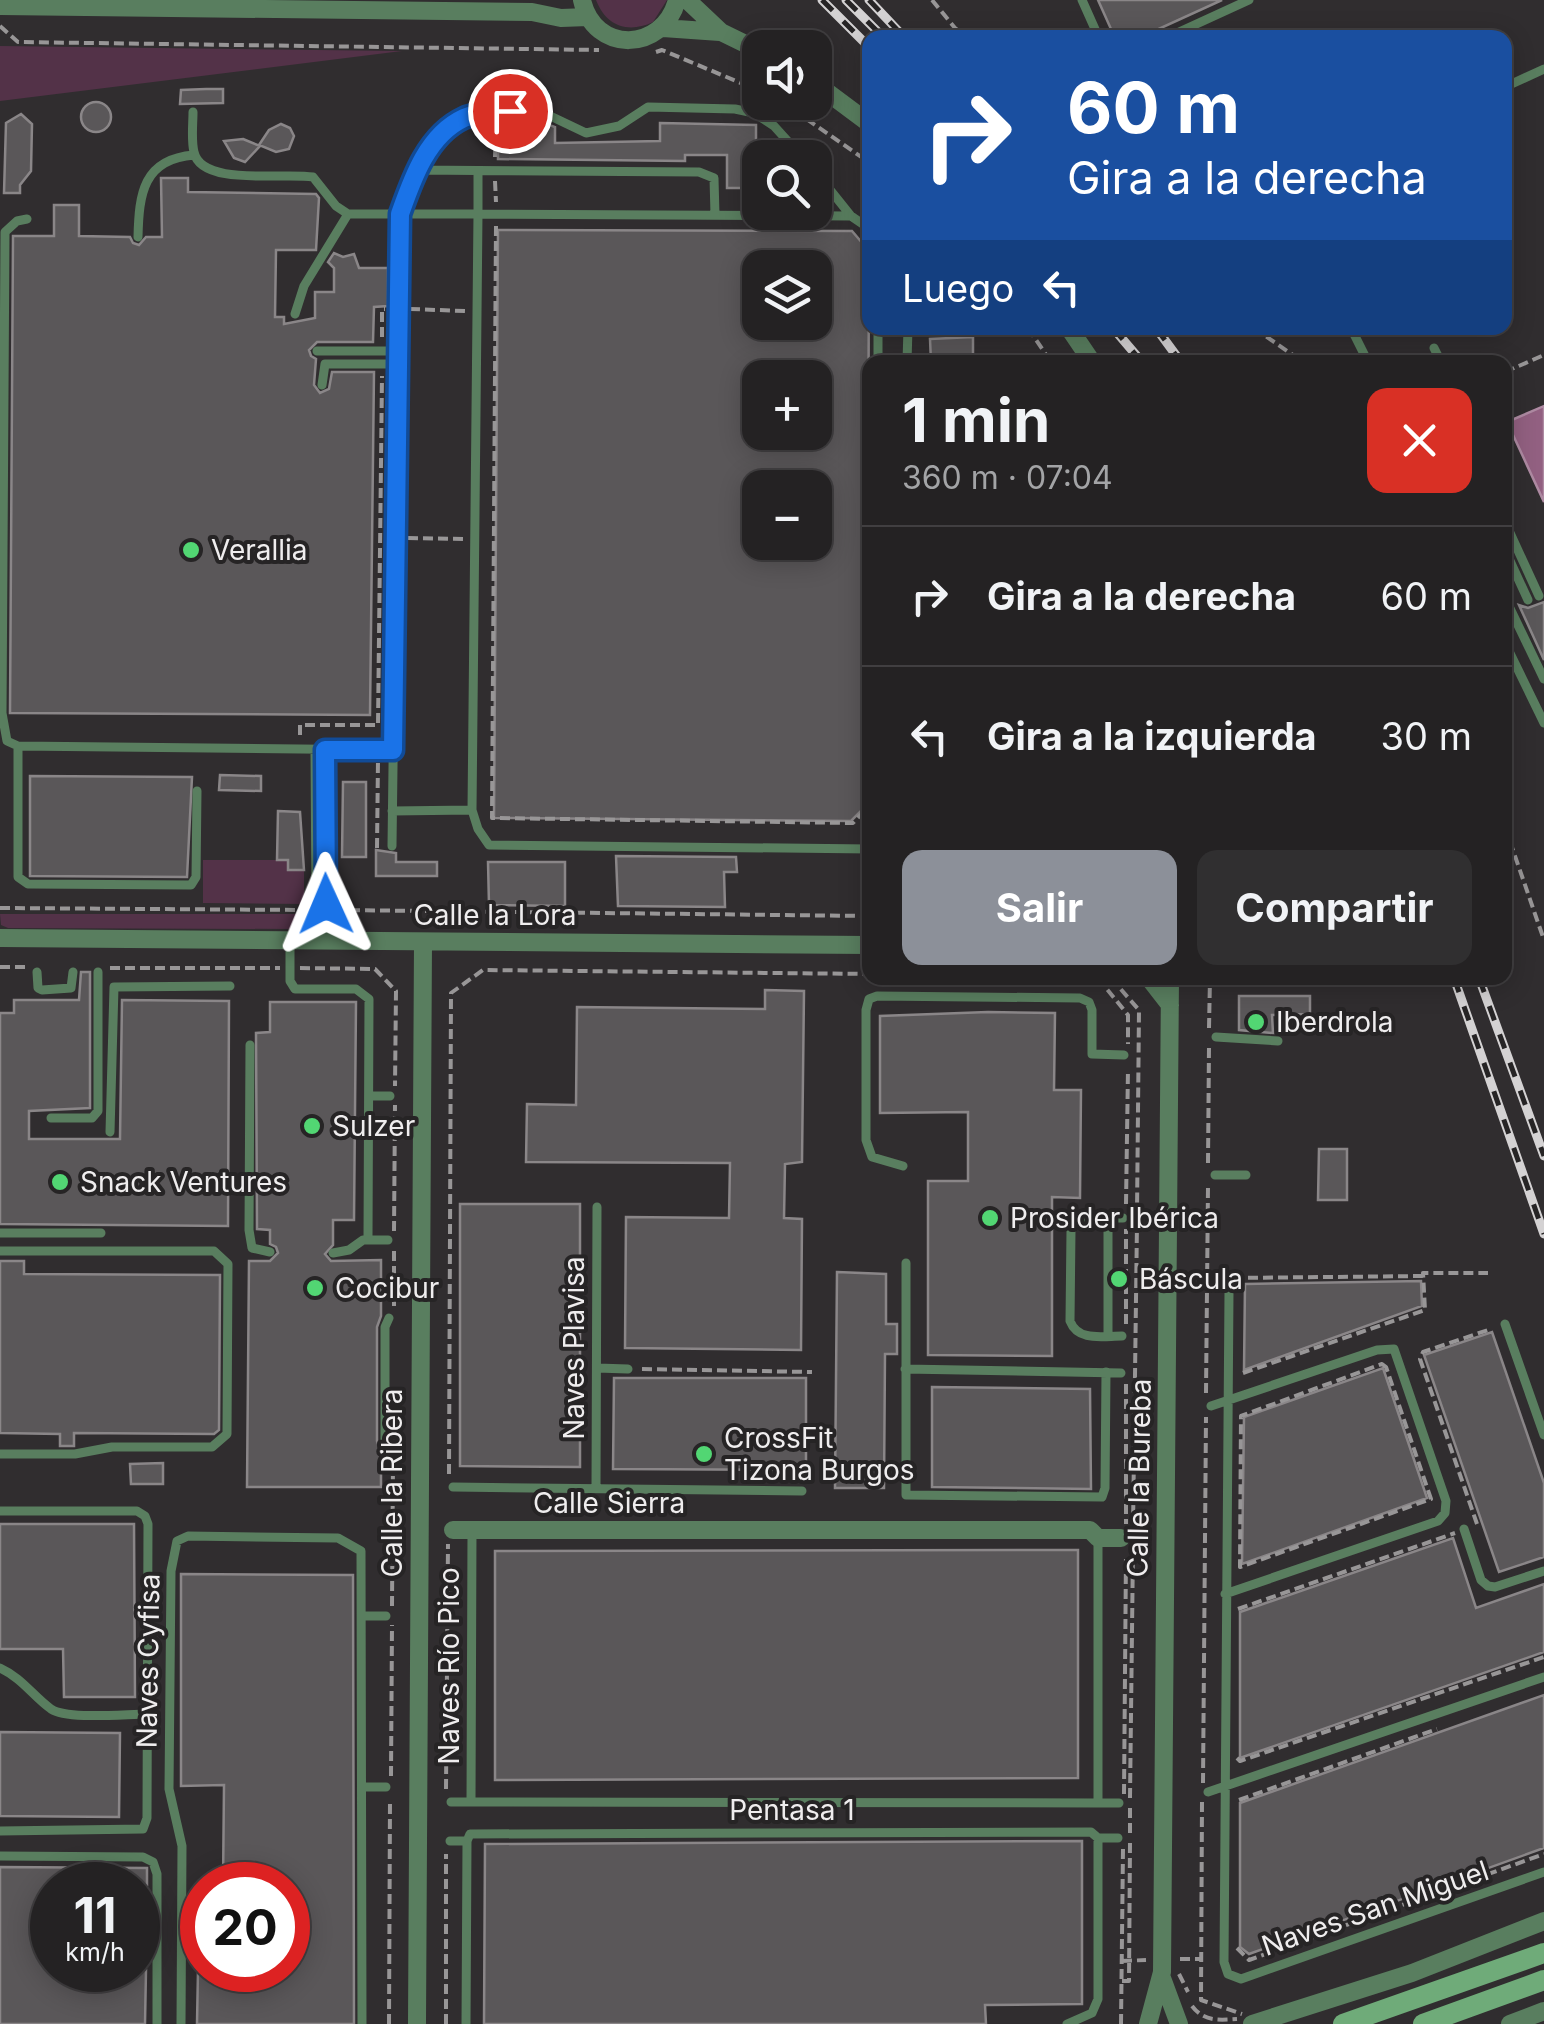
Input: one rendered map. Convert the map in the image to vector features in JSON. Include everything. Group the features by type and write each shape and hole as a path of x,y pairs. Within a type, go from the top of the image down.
{"main road":[{"path":"1343,2024 1544,1952"},
{"path":"1424,2024 1544,1980"}],"street":[{"path":"532,12 552,0"},
{"path":"0,6 532,12 561,18 585,9 596,27 617,39 641,39 662,28 677,0"},
{"path":"687,0 720,32 742,42"},
{"path":"662,28 720,32"},
{"path":"832,96 862,118"},
{"name":"Calle la Lora","path":"0,938 862,945"},
{"name":"Calle la Ribera","path":"417,2024 422,942"},
{"path":"1154,985 1170,1005"},
{"name":"Calle la Bureba","path":"1148,2024 1162,1975 1170,985"},
{"name":"Calle Sierra","path":"458,1530 1090,1530 1098,1538 1121,1538"},
{"path":"1257,2023 1412,1973 1544,1921"},
{"name":"Calle la Bureba","path":"1162,1975 1180,2024"},
{"path":"1510,2024 1544,2011"}],"lane":[{"path":"1082,0 1095,30"},
{"path":"1182,30 1234,3 1249,0"},
{"path":"1512,84 1544,69"},
{"path":"392,846 400,214 415,170 439,138 463,118 510,111 544,113 586,134 619,126 648,107 735,109 754,113 787,140"},
{"path":"193,112 194,155 202,166 223,174 313,177 336,206 348,214 851,216"},
{"path":"138,237 144,184 176,156 194,155"},
{"path":"415,170 709,174 716,184 715,215"},
{"path":"478,171 472,810 478,829 489,845 862,849"},
{"path":"832,192 862,224"},
{"path":"296,314 304,286 348,214"},
{"path":"27,219 8,227 5,243 2,712 7,741 18,746 393,750"},
{"path":"1434,348 1438,355"},
{"path":"316,351 398,352"},
{"path":"322,386 325,364 398,364"},
{"path":"1512,540 1534,598 1512,562"},
{"path":"1512,613 1544,679"},
{"path":"1512,657 1544,723"},
{"path":"18,746 18,877 28,884 191,884 196,877 197,791"},
{"path":"320,750 321,907"},
{"path":"392,811 472,810"},
{"path":"290,940 291,986 295,989 356,990 370,999 368,1240"},
{"path":"37,970 38,988 42,990 71,988 73,972"},
{"path":"51,1118 92,1118 98,1111 98,970"},
{"path":"170,973 170,986"},
{"path":"110,1132 114,987 230,986"},
{"path":"903,1166 872,1157 866,1140 869,999 1080,998 1089,1002 1092,1010 1092,1054 1124,1054"},
{"path":"1216,1037 1278,1042"},
{"path":"250,1044 249,1230 252,1248 270,1252"},
{"path":"369,1096 390,1096"},
{"path":"1215,1175 1246,1175"},
{"name":"Naves Plavisa","path":"596,1488 598,1207"},
{"path":"1123,1218 1083,1218 1071,1230 1070,1321 1080,1335 1124,1336"},
{"path":"1108,1218 1108,1336"},
{"path":"0,1232 101,1233"},
{"path":"332,1252 342,1253 358,1242 388,1240"},
{"path":"0,1250 214,1251 228,1264 227,1434 221,1442 212,1447 0,1454"},
{"path":"906,1263 906,1494 1102,1496 1106,1488 1106,1372"},
{"name":"Naves San Miguel","path":"1229,1292 1224,1787 1224,1962 1228,1974 1234,1978 1544,1872"},
{"path":"391,1450 384,1442 385,1327 392,1318"},
{"path":"1506,1324 1544,1436"},
{"path":"1211,1406 1376,1350 1394,1350 1446,1501 1445,1513 1438,1521 1226,1594"},
{"path":"597,1368 628,1368"},
{"path":"906,1370 1123,1373"},
{"path":"1106,1453 1120,1453"},
{"path":"451,1486 802,1490"},
{"path":"0,1511 137,1512 148,1524 148,1818 143,1830 0,1830"},
{"path":"1464,1529 1481,1580 1488,1586 1496,1587 1544,1571"},
{"name":"Naves Río Pico","path":"458,1530 471,1802"},
{"name":"Naves Cyfisa","path":"182,2024 182,1846 169,1789 171,1570 177,1542 188,1536 338,1538 361,1551 362,2024"},
{"path":"1098,1538 1098,1802"},
{"path":"362,1616 386,1616"},
{"path":"0,1668 23,1680 53,1711 148,1714"},
{"path":"1208,1792 1544,1677"},
{"path":"362,1787 386,1787"},
{"name":"Naves Río Pico","path":"448,1802 1118,1803"},
{"name":"Pentasa 1","path":"448,1841 467,1840 476,1833 1091,1832 1098,1838 1118,1838"},
{"path":"1067,2024 1092,2014 1098,1999 1098,1838"},
{"path":"466,2024 467,1840"},
{"path":"0,1856 143,1857 154,1862 157,2024"}],"path":[{"path":"932,0 957,30"},
{"path":"0,26 18,42 605,51"},
{"path":"653,54 662,50 742,83"},
{"path":"808,120 862,157"},
{"path":"498,122 492,818 852,823 862,813"},
{"path":"382,351 382,310 477,311"},
{"path":"1264,335 1293,355"},
{"path":"1512,369 1544,355"},
{"path":"377,848 382,364"},
{"path":"397,538 475,539"},
{"path":"301,750 300,725 378,725"},
{"path":"1512,847 1544,940"},
{"path":"0,908 321,907 862,916"},
{"path":"0,967 37,970"},
{"path":"98,970 375,969 396,990 392,1318"},
{"path":"451,1486 451,992 483,970 862,974"},
{"path":"1104,985 1128,1016 1124,1336"},
{"path":"1117,985 1139,1010 1129,1981 1122,1981"},
{"path":"1162,1975 1176,1971 1184,1978 1198,2014 1211,2020 1246,2019 1257,2023 1260,2009 1243,2014 1202,2000 1210,985"},
{"path":"1242,1370 1244,1373 1424,1310 1423,1273 1488,1273"},
{"path":"1228,1278 1424,1276"},
{"path":"1242,1278 1242,1296"},
{"path":"1237,1612 1242,1606 1477,1525 1420,1354 1506,1324"},
{"path":"1382,1364 1431,1499 1240,1567 1242,1416 1382,1364"},
{"path":"628,1368 812,1372"},
{"path":"1121,2024 1123,1373"},
{"path":"389,2024 391,1450"},
{"path":"448,1802 458,1530"},
{"path":"1237,1758 1240,1761 1544,1658"},
{"path":"1236,1803 1437,1730"},
{"path":"446,2024 448,1841"},
{"path":"1237,1931 1237,1950 1249,1960 1544,1854"}],"shaded area":[{"path":"596,0 667,0 653,22 627,27 612,22"},
{"path":"0,46 402,51 0,101"},
{"path":"1544,406 1544,502 1512,433 1512,420"},
{"path":"203,860 288,860 304,870 304,904 203,903"},
{"path":"0,914 301,914 301,918 291,929 8,928 1,925"}],"building":[{"path":"1098,0 1222,0 1156,30 1111,30"},
{"path":"223,89 223,103 180,104 181,90"},
{"path":"96,102 107,106 111,117 107,128 96,132 85,128 81,117 85,106"},
{"path":"21,114 32,124 31,171 20,185 20,193 4,193 6,123"},
{"path":"660,123 756,125 756,140 742,140 742,188 727,188 727,155 685,155 685,161 498,159 498,124 547,124 555,127 555,143 660,141"},
{"path":"281,124 290,128 294,136 289,149 276,152 259,145 269,130"},
{"path":"243,139 260,146 245,162 234,158 224,141"},
{"name":"Verallia","path":"161,178 188,178 188,192 316,194 316,250 276,250 275,317 284,317 284,324 315,318 315,292 334,292 334,268 328,262 334,253 343,257 354,254 359,268 388,268 388,306 374,307 373,342 317,342 309,350 316,359 314,385 320,393 329,389 332,372 374,372 370,715 10,713 13,236 54,236 54,205 79,205 79,236 130,237 139,245 146,237 162,237"},
{"path":"498,230 852,231 862,243 862,335 869,335 869,355 862,355 862,810 851,821 494,818"},
{"path":"973,337 973,355 931,355 930,339"},
{"path":"1544,602 1544,660 1519,605 1528,608"},
{"path":"220,775 261,776 261,791 219,790"},
{"path":"30,776 192,777 187,877 30,876"},
{"path":"343,782 366,782 366,857 342,857"},
{"path":"278,811 300,812 304,870 288,870 288,860 277,860"},
{"path":"376,850 396,853 396,862 437,862 437,876 376,876"},
{"path":"616,856 736,857 737,872 724,872 725,907 618,906"},
{"path":"488,862 565,862 565,906 489,905"},
{"path":"81,972 90,972 90,1108 29,1111 29,1139 120,1139 122,1000 229,1001 228,1226 0,1224 0,1013 14,1013 14,1000 79,1000"},
{"path":"765,990 804,991 802,1162 785,1164 784,1218 802,1219 801,1350 625,1348 626,1217 729,1218 730,1163 526,1162 527,1104 576,1105 577,1007 765,1009"},
{"name":"Iberdrola","path":"1239,996 1310,996 1310,1014 1272,1015 1273,1033 1239,1030"},
{"path":"270,1002 356,1002 354,1220 333,1220 333,1245 325,1254 331,1261 381,1260 377,1441 381,1452 381,1487 247,1487 249,1261 270,1261 278,1253 270,1244 270,1230 257,1229 256,1033 270,1032"},
{"name":"Prosider Ibérica","path":"1055,1013 1054,1090 1081,1090 1080,1198 1052,1197 1052,1356 928,1355 928,1181 968,1181 968,1112 880,1113 880,1016"},
{"path":"1319,1149 1347,1149 1347,1200 1318,1200"},
{"path":"460,1204 580,1204 580,1467 460,1466"},
{"path":"0,1261 24,1261 24,1274 220,1275 219,1430 214,1434 74,1433 74,1446 60,1446 60,1434 0,1433"},
{"path":"837,1272 886,1274 886,1324 897,1324 897,1354 885,1354 884,1488 835,1488"},
{"path":"1421,1281 1422,1306 1244,1370 1245,1284"},
{"path":"1492,1332 1544,1483 1544,1557 1499,1572 1424,1355"},
{"path":"1383,1368 1427,1498 1242,1564 1244,1417"},
{"path":"614,1378 806,1378 806,1470 613,1469"},
{"path":"932,1387 1090,1389 1091,1489 932,1487"},
{"path":"163,1463 163,1484 131,1484 130,1464"},
{"path":"0,1524 134,1524 135,1697 64,1697 63,1649 0,1649"},
{"path":"1453,1538 1476,1608 1544,1584 1544,1652 1240,1758 1240,1612"},
{"path":"1078,1550 1078,1778 495,1780 495,1551"},
{"path":"181,1574 353,1575 354,2024 197,2024 198,1992 310,1992 310,1862 223,1862 224,1785 181,1786"},
{"path":"1544,1695 1544,1848 1249,1954 1240,1947 1240,1803"},
{"path":"0,1732 120,1733 119,1817 0,1816"},
{"path":"1082,1841 1082,2004 985,2005 986,2024 484,2024 485,1844"},
{"path":"0,1867 30,1867 30,1992 146,1992 145,2024 0,2024"}],"railway":[{"path":"822,0 862,40"},
{"path":"846,0 876,30"},
{"path":"869,0 897,30"},
{"path":"1119,335 1136,355"},
{"path":"1161,335 1176,355"},
{"path":"1456,985 1544,1234"},
{"path":"1482,985 1544,1156"}],"place":[{"name":"Verallia","path":"191,550"},
{"name":"Iberdrola","path":"1256,1022"},
{"name":"Sulzer","path":"312,1126"},
{"name":"Snack Ventures","path":"60,1182"},
{"name":"Prosider Ibérica","path":"990,1218"},
{"name":"Báscula","path":"1119,1279"},
{"name":"Cocibur","path":"315,1288"},
{"name":"CrossFit Tizona Burgos","path":"704,1454"}],"route":[{"path":"326,904 325,750 393,750 400,214 415,170 439,138 463,118 510,111"}]}
